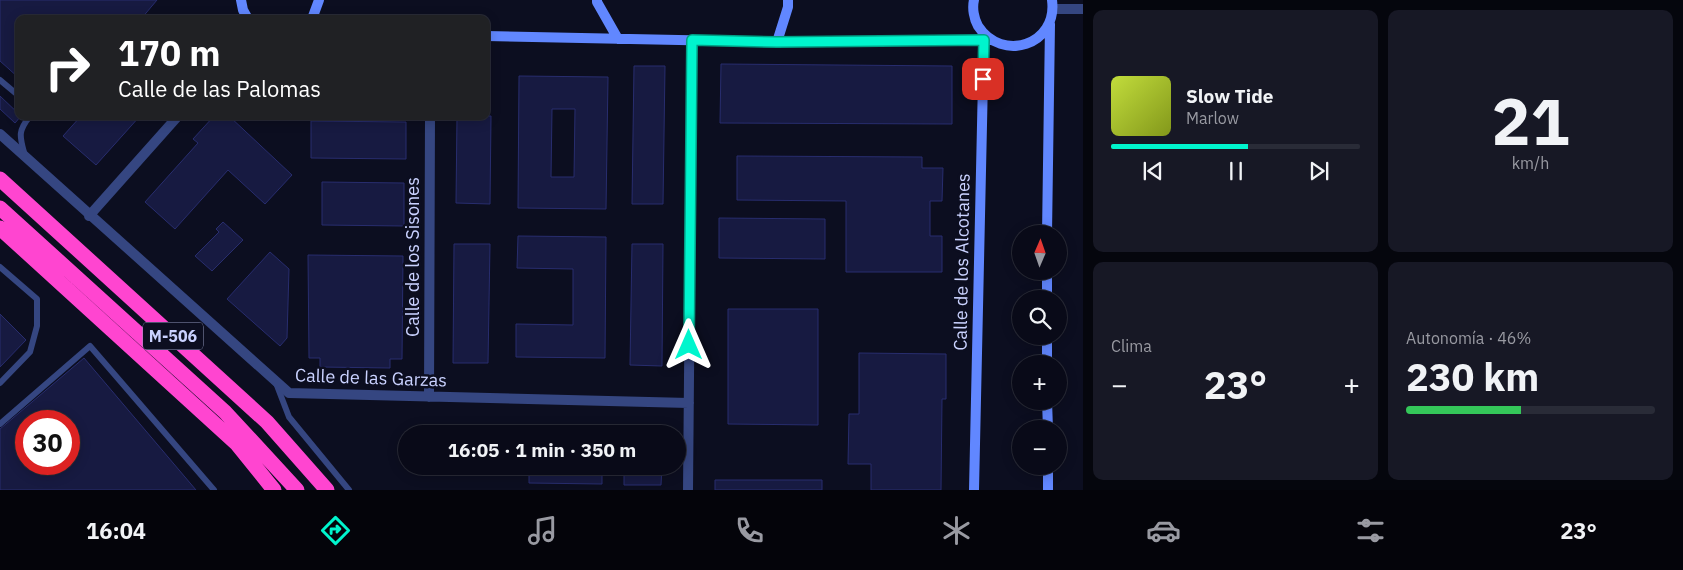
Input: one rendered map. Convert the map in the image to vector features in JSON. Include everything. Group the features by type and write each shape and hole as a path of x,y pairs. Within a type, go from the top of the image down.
{"highway":[{"path":"0,173 12,189"},
{"name":"M-506","path":"0,178 267,422 326,490"},
{"name":"M-506","path":"0,208 224,412 297,490"},
{"path":"0,228 73,297 237,444 274,490"}],"street":[{"path":"232,0 244,10"},
{"path":"313,15 319,0"},
{"path":"597,0 618,38"},
{"path":"777,42 788,7 788,0"},
{"path":"974,0 975,20 986,38"},
{"path":"1047,225 1050,24 1053,4 1083,9"},
{"path":"490,36 777,42 986,38 1012,47 1027,44 1040,36 1050,24"},
{"name":"Calle de los Alcotanes","path":"974,490 986,38"},
{"path":"688,490 692,40"},
{"path":"89,216 174,120"},
{"name":"Calle de los Sisones","path":"429,397 430,120"},
{"name":"Calle de las Garzas","path":"0,134 89,216 289,393 689,402"},
{"path":"0,234 73,297"},
{"path":"1048,475 1048,490"}],"lane":[{"path":"0,80 15,93"},
{"path":"25,157 20,138 21,127 27,120"},
{"path":"0,267 37,299 37,326 30,352 0,383"},
{"path":"0,424 90,346 214,490"},
{"path":"275,380 289,417 349,490"}],"building":[{"path":"0,0 157,0 144,15 15,15 15,74 0,61"},
{"path":"721,64 952,66 952,124 720,123"},
{"path":"634,66 665,66 663,204 632,204"},
{"path":"519,76 608,77 606,209 518,208","holes":["552,109 575,109 574,177 551,177"]},
{"path":"0,96 15,110 15,120 18,120 15,123 0,109"},
{"path":"491,116 490,204 456,203 457,120 490,120"},
{"path":"77,120 136,120 96,165 63,136"},
{"path":"210,120 233,120 292,175 265,204 228,170 175,229 145,202 198,143 193,139"},
{"path":"311,121 406,122 406,159 311,158"},
{"path":"737,156 922,157 922,168 943,168 942,201 930,201 930,236 942,236 942,272 846,272 846,201 737,200"},
{"path":"322,182 404,183 404,226 322,225"},
{"path":"719,218 825,219 825,259 719,258"},
{"path":"223,222 243,240 212,271 195,256 219,232 216,229"},
{"path":"518,236 606,237 605,358 516,357 516,324 573,325 573,269 517,268"},
{"path":"454,244 490,244 488,363 453,363"},
{"path":"632,244 663,244 662,366 630,365"},
{"path":"270,252 289,269 287,338 280,346 227,299"},
{"path":"308,255 403,256 402,359 390,359 390,368 320,367 320,358 309,358"},
{"path":"728,309 818,309 818,425 728,424"},
{"path":"0,314 26,340 0,367"},
{"path":"859,353 946,354 946,399 942,399 941,490 871,490 871,464 848,464 849,414 859,414"},
{"path":"84,358 196,490 0,490 0,429 15,416 15,475 80,475 80,410 22,410"},
{"path":"529,475 602,475 602,484 529,483"},
{"path":"624,475 662,475 661,485 624,485"},
{"path":"715,480 822,480 822,490 715,490"}],"route":[{"path":"689,345 692,40 777,42 984,40 983,79"}]}
